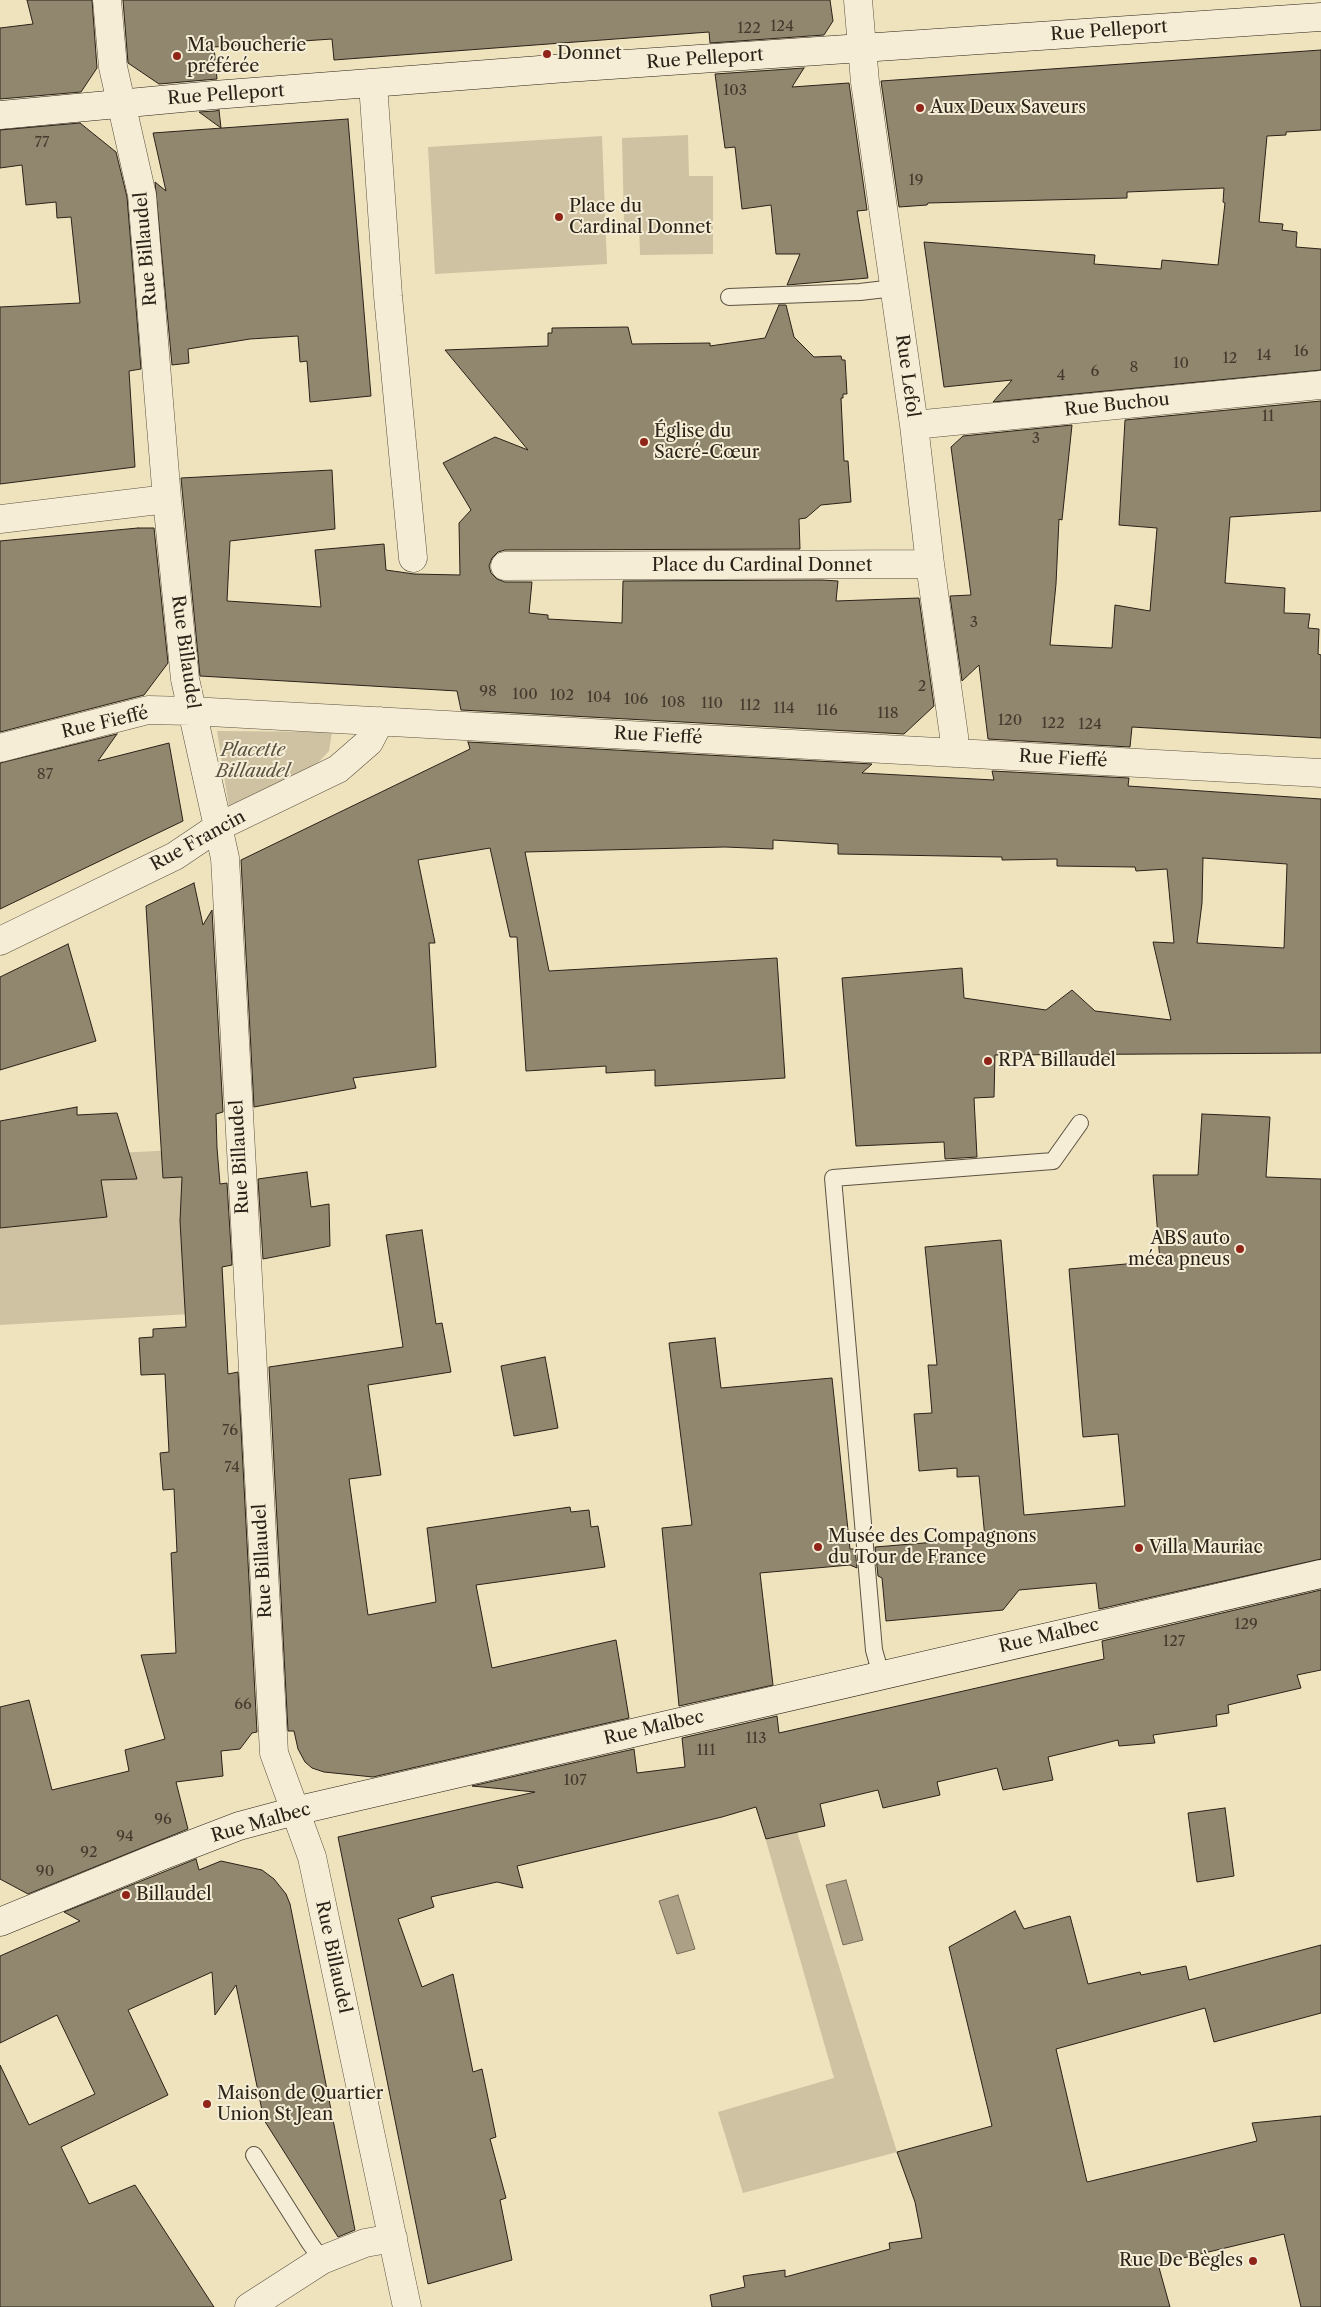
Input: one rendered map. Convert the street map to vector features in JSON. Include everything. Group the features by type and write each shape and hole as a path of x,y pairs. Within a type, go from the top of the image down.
{"street":[{"name":"Rue Billaudel","path":"107,0 113,67 142,195 166,499 185,678 225,858 274,1753 312,1857 407,2307"},
{"name":"Rue Lefol","path":"858,0 865,82 914,425 930,564 954,736 954,753"},
{"name":"Rue Pelleport","path":"0,115 566,68 1321,16"},
{"path":"373,84 388,296 413,558"},
{"name":"Rue Buchou","path":"914,425 1321,385"},
{"path":"0,519 166,499"},
{"name":"Place du Cardinal Donnet","path":"505,566 930,564"},
{"name":"Rue Fieffé","path":"0,748 148,710 1321,773"},
{"name":"Rue Francin","path":"0,941 175,856 218,827 338,769 369,742 380,721"},
{"name":"Rue Malbec","path":"0,1922 239,1826 295,1811 1321,1574"},
{"path":"249,2307 322,2260 365,2243 393,2238"}],"lane":[{"path":"729,297 860,292 894,288"},
{"path":"881,1675 874,1650 833,1178 1053,1161 1080,1123"},
{"path":"254,2155 322,2260"}],"green space":[{"path":"688,135 689,176 713,176 713,254 640,255 639,222 624,222 622,138"},
{"path":"602,136 607,264 435,274 428,147"},
{"name":"Placette Billaudel","path":"217,731 332,732 329,751 314,767 229,807"},
{"path":"0,1142 116,1153 217,1148 225,1312 0,1325"},
{"path":"775,1735 798,1835 897,2152 743,2193 718,2112 834,2078 738,1743"}],"shaded area":[{"path":"846,1880 863,1940 843,1945 826,1885"},
{"path":"678,1895 695,1949 677,1954 659,1901"}],"building":[{"path":"27,0 92,0 97,68 81,92 0,99 0,28 33,24"},
{"path":"123,0 830,0 833,21 824,35 710,43 709,32 334,60 332,39 214,47 217,79 159,84 128,63"},
{"path":"1321,50 1321,130 1286,132 1286,135 1267,136 1259,222 1283,224 1282,230 1297,232 1296,247 1321,249 1321,370 993,402 1012,380 944,387 924,242 1095,255 1094,264 1161,269 1162,260 1218,265 1225,203 1223,202 1224,188 1127,192 1127,198 928,203 927,205 899,207 881,81"},
{"path":"804,68 792,87 849,83 867,210 857,211 868,278 787,285 800,254 776,254 771,205 742,209 735,147 725,148 715,74"},
{"path":"219,110 221,128 199,112 215,111"},
{"path":"348,119 371,396 310,402 307,361 300,362 298,336 250,339 188,349 189,363 172,365 155,182 166,191 153,133"},
{"path":"80,123 116,152 127,197 141,369 129,371 135,467 0,484 0,307 80,303 71,217 57,218 56,202 26,205 22,165 0,168 0,130"},
{"path":"779,305 786,305 794,337 814,357 841,356 842,360 845,360 847,394 843,394 843,398 841,398 844,461 848,461 851,502 821,505 806,518 799,519 800,549 505,550 498,552 492,558 489,566 491,573 497,579 505,582 532,582 529,613 548,615 548,619 622,623 623,581 822,580 838,581 836,601 919,598 934,706 904,734 461,710 457,691 200,676 181,478 332,470 335,529 230,541 227,601 321,607 315,550 384,544 386,570 414,574 460,575 459,523 471,510 443,463 495,437 528,450 445,350 548,346 548,333 552,333 552,328 628,327 632,344 710,343 710,346 765,338"},
{"path":"1321,401 1321,511 1230,517 1225,583 1285,588 1284,613 1310,614 1308,628 1319,629 1318,654 1321,655 1321,738 1132,727 1130,747 988,739 979,665 962,681 950,596 971,595 951,447 963,436 1072,425 1062,520 1059,519 1056,584 1050,645 1112,648 1115,605 1150,611 1157,528 1119,525 1125,420"},
{"path":"154,528 168,663 144,695 0,732 0,541"},
{"path":"117,734 98,761 169,743 183,821 0,909 0,763"},
{"path":"468,742 872,764 862,773 994,780 992,771 1129,778 1128,786 1321,799 1321,1053 995,1055 994,1097 974,1098 977,1157 945,1159 944,1142 856,1146 842,978 962,968 964,998 1046,1010 1072,990 1095,1011 1171,1020 1153,942 1174,943 1167,869 1136,871 1135,867 1057,866 1057,859 1002,860 1002,857 838,854 838,844 773,840 773,849 725,847 525,852 549,971 777,958 785,1078 655,1086 655,1070 606,1073 606,1066 526,1071 517,937 510,937 490,848 418,860 435,943 429,943 436,1067 353,1078 356,1088 254,1107 241,860 470,749","holes":["1203,858 1287,864 1284,948 1197,943 1202,903"]},
{"path":"194,883 203,925 212,910 223,1112 216,1114 217,1148 220,1184 227,1183 232,1265 222,1267 228,1374 238,1372 257,1732 252,1733 240,1749 221,1751 223,1776 176,1782 188,1829 28,1894 0,1879 0,1707 29,1700 52,1790 129,1771 125,1750 165,1739 141,1655 176,1653 171,1553 177,1552 174,1489 163,1490 160,1453 169,1452 165,1374 141,1375 139,1338 153,1337 153,1329 186,1327 180,1221 182,1177 163,1178 146,906"},
{"path":"68,944 96,1041 0,1070 0,977"},
{"path":"77,1107 77,1115 117,1113 137,1179 101,1180 107,1217 0,1228 0,1121"},
{"path":"1202,1114 1270,1117 1266,1177 1321,1179 1321,1559 1099,1609 1096,1583 1019,1590 1003,1610 886,1621 882,1578 878,1576 875,1547 985,1538 979,1476 957,1477 957,1468 919,1471 914,1414 932,1413 928,1365 937,1365 925,1247 1001,1240 1024,1515 1125,1506 1118,1434 1083,1437 1069,1269 1160,1261 1153,1175 1198,1175"},
{"path":"307,1172 311,1207 329,1204 330,1246 263,1259 258,1179"},
{"path":"422,1230 436,1324 442,1323 451,1372 368,1385 381,1475 349,1479 368,1615 436,1602 427,1528 570,1507 571,1512 589,1510 591,1527 598,1526 605,1567 476,1585 492,1668 616,1640 629,1718 373,1777 324,1772 312,1768 305,1762 298,1749 294,1731 288,1731 269,1367 403,1347 386,1235"},
{"path":"715,1338 721,1388 832,1378 850,1549 855,1549 857,1568 850,1565 760,1573 773,1685 679,1706 662,1528 692,1525 669,1343"},
{"path":"545,1357 558,1428 514,1436 501,1366"},
{"path":"1321,1590 1321,1670 1297,1675 1301,1688 1228,1705 1229,1713 1216,1715 1217,1726 1153,1735 1155,1743 1119,1746 1118,1740 1048,1757 1053,1780 1003,1790 997,1768 937,1782 940,1795 883,1808 878,1790 820,1804 825,1826 766,1839 756,1807 722,1817 517,1866 523,1888 497,1882 431,1897 434,1907 398,1919 422,1987 453,1974 473,2072 482,2069 496,2137 490,2139 506,2198 500,2200 512,2260 428,2284 338,1837 535,1792 472,1786 634,1749 637,1773 685,1767 682,1738 777,1716 779,1733 1104,1659 1102,1641"},
{"path":"1225,1808 1234,1876 1197,1882 1188,1813"},
{"path":"196,1859 199,1870 221,1861 262,1870 274,1879 286,1894 290,1904 355,2230 338,2237 264,2120 236,1985 215,2015 212,1972 128,2010 168,2095 61,2147 89,2204 135,2185 214,2307 0,2307 0,2065 29,2125 95,2094 57,2015 0,2043 0,1956 80,1921 64,1912"},
{"path":"1015,1911 1024,1929 1070,1916 1088,1984 1140,1972 1141,1975 1186,1966 1189,1980 1321,1945 1321,2013 1214,2042 1205,2008 1056,2049 1087,2182 1257,2141 1252,2123 1321,2116 1321,2307 1301,2307 1284,2234 1158,2264 1170,2307 712,2307 710,2295 745,2287 743,2276 785,2270 785,2277 890,2249 889,2243 922,2238 915,2202 897,2152 992,2126 949,1947"}],"place":[{"name":"Donnet","path":"547,54"},
{"name":"Ma boucherie préférée","path":"177,56"},
{"name":"Aux Deux Saveurs","path":"920,108"},
{"name":"Place du Cardinal Donnet","path":"559,217"},
{"name":"Église du Sacré-Cœur","path":"644,442"},
{"name":"RPA Billaudel","path":"988,1061"},
{"name":"ABS auto méca pneus","path":"1240,1249"},
{"name":"Musée des Compagnons du Tour de France","path":"818,1547"},
{"name":"Villa Mauriac","path":"1139,1548"},
{"name":"Billaudel","path":"126,1895"},
{"name":"Maison de Quartier Union St Jean","path":"207,2104"},
{"name":"Rue De Bègles","path":"1253,2261"}]}
